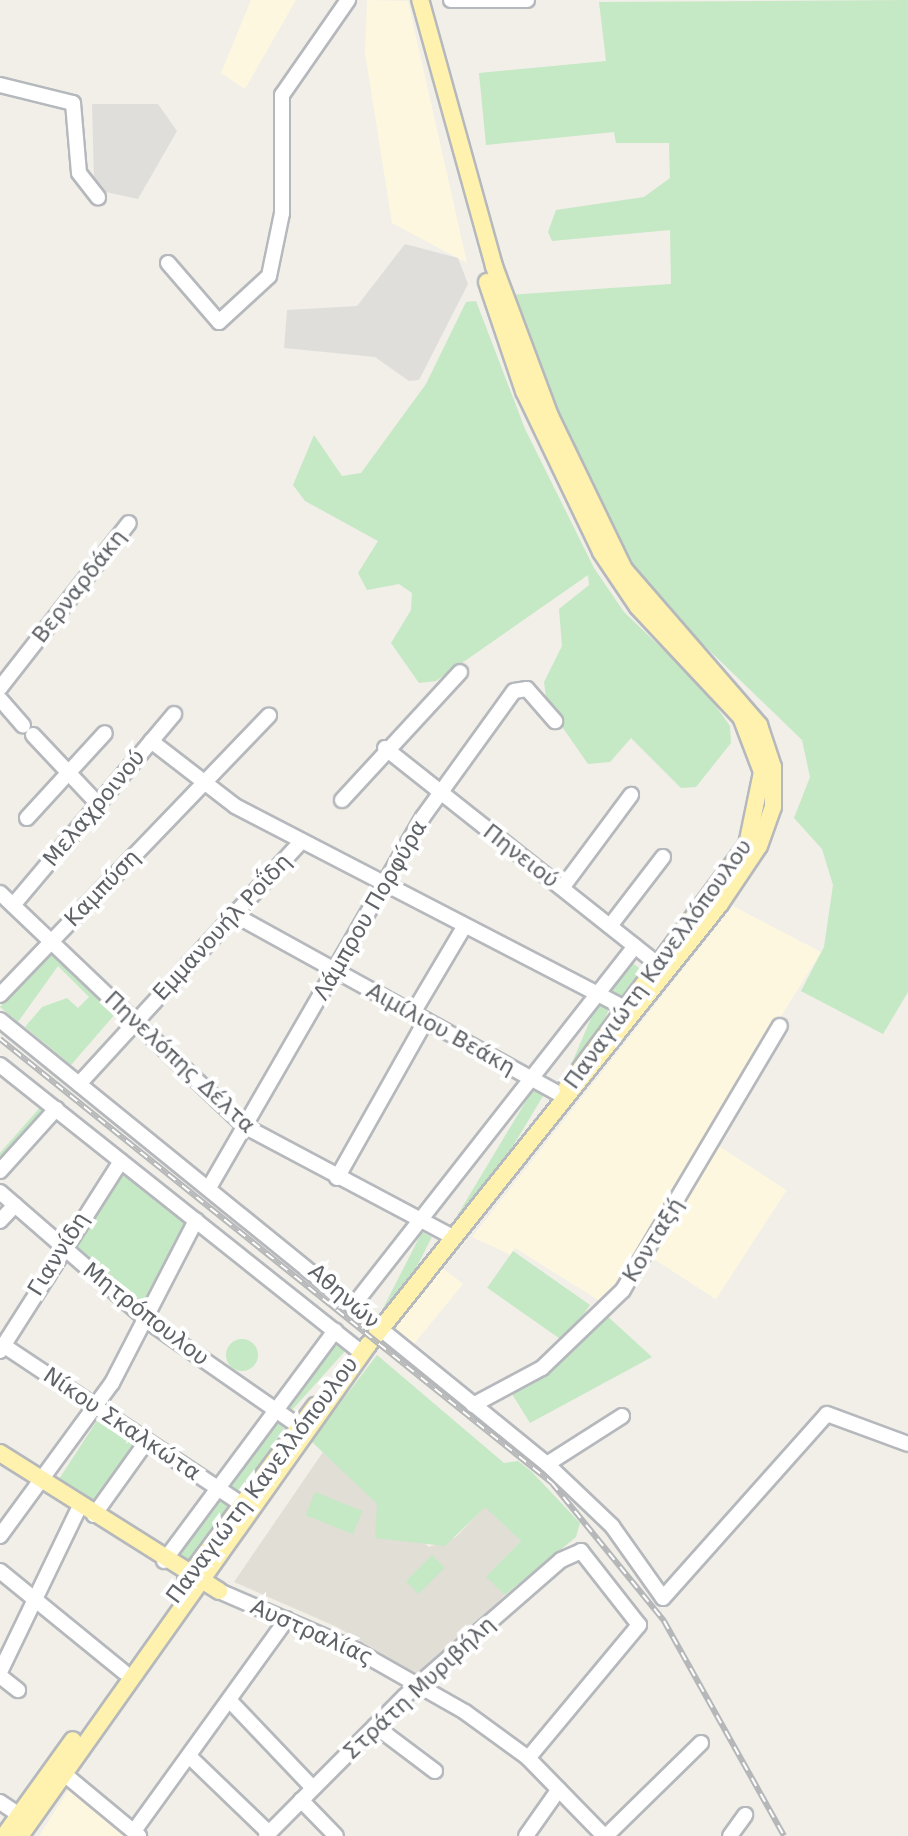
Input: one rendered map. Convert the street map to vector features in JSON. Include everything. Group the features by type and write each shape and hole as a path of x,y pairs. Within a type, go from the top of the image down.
{"main road":[{"name":"Παναγιώτη Κανελλόπουλου","path":"420,0 506,343 579,510 626,592 733,707 759,754 762,802 750,839 624,1008 563,1096"},
{"name":"Παναγιώτη Κανελλόπουλου","path":"457,143 521,347 605,534 646,598 745,703 775,776 771,814 749,863 606,1052 563,1096"},
{"path":"363,1348 563,1096"},
{"name":"Παναγιώτη Κανελλόπουλου","path":"20,1836 241,1504 363,1348"},
{"name":"Παναγιώτη Κανελλόπουλου","path":"4,1836 363,1348"},
{"name":"Αυστραλίας","path":"0,1453 164,1561 219,1591"}],"street":[{"path":"168,263 219,322 269,276 282,213 282,92 348,0"},
{"path":"451,0 527,0"},
{"path":"0,85 73,103 79,173 98,197"},
{"name":"Βερναρδάκη","path":"0,688 129,523"},
{"path":"342,800 385,748 460,672"},
{"name":"Λάμπρου Πορφύρα","path":"210,1186 440,791 517,688 555,721"},
{"path":"0,699 98,804"},
{"name":"Μελαχροινού","path":"15,903 174,714"},
{"name":"Καμπύση","path":"0,995 269,715"},
{"path":"27,818 105,733"},
{"path":"151,741 229,803 624,1008"},
{"name":"Πηνειού","path":"385,748 658,964"},
{"path":"562,888 631,795"},
{"name":"Εμμανουήλ Ροΐδη","path":"79,1084 134,1020 301,842"},
{"path":"610,926 663,857"},
{"name":"Πηνελόπης Δέλτα","path":"0,893 15,903 244,1125 337,1178 453,1237"},
{"name":"Αιμίλιου Βεάκη","path":"235,915 563,1096"},
{"path":"337,1178 464,927"},
{"path":"356,1302 635,946"},
{"name":"Αθηνών","path":"0,1020 356,1302 381,1328 547,1464 612,1526 663,1598 823,1417 839,1413 908,1444"},
{"name":"Κονταξή","path":"473,1405 542,1368 623,1290 780,1026"},
{"path":"0,1065 335,1331 363,1348"},
{"path":"0,1171 56,1109"},
{"name":"Γιαννίδη","path":"2,1348 63,1247 121,1161"},
{"name":"Μητρόπουλου","path":"0,1192 146,1319 299,1426"},
{"path":"0,1221 15,1205"},
{"path":"0,1536 97,1407 196,1220"},
{"path":"164,1561 335,1331"},
{"name":"Νίκου Σκαλκώτα","path":"2,1348 97,1407 241,1504"},
{"path":"547,1464 622,1416"},
{"path":"18,1690 0,1674 36,1600 87,1511 147,1441"},
{"name":"Στράτη Μυριβήλη","path":"268,1834 421,1684 579,1551 639,1623 528,1758"},
{"path":"0,1571 124,1672"},
{"name":"Αυστραλίας","path":"219,1591 287,1619 421,1684 528,1758 605,1836"},
{"path":"63,1773 136,1834 232,1703 287,1619"},
{"path":"232,1703 313,1788"},
{"path":"375,1726 435,1771"},
{"path":"605,1836 701,1743"},
{"path":"191,1758 268,1834"},
{"path":"526,1836 559,1789"},
{"path":"301,1800 336,1836"},
{"path":"0,1802 19,1815"},
{"path":"730,1836 745,1815"}],"shaded area":[{"path":"251,0 296,0 245,89 221,73"},
{"path":"367,0 408,1 467,263 392,223 365,53"},
{"path":"92,104 158,104 177,131 138,199 101,191 94,181"},
{"path":"405,244 458,258 468,284 419,380 409,381 375,357 284,348 287,310 357,306"},
{"path":"733,906 821,952 603,1303 515,1248 511,1255 472,1237"},
{"path":"717,1145 787,1190 716,1299 646,1254"},
{"path":"441,1267 463,1284 409,1350 391,1334"},
{"path":"323,1452 429,1547 456,1537 485,1506 521,1541 487,1577 505,1595 420,1676 337,1627 234,1582"},
{"path":"71,1786 130,1836 39,1836"}],"green space":[{"path":"908,0 908,992 883,1034 801,991 824,947 833,885 822,849 794,818 810,777 802,740 656,599 626,559 572,453 507,295 671,284 670,230 552,241 548,232 556,210 644,197 670,178 669,143 616,143 614,132 486,145 479,73 606,61 599,2"},
{"path":"476,301 525,429 594,568 624,612 702,687 730,726 731,743 696,787 681,788 631,738 610,762 588,764 547,705 544,682 562,646 559,609 589,585 588,575 436,681 419,683 391,643 411,610 412,593 399,584 367,590 358,573 378,541 305,501 293,485 314,435 342,476 361,473 426,384 466,302"},
{"path":"48,949 116,1013 71,1065 25,1027 42,1007 67,998 78,1008 89,997 58,966 18,1022 0,1007"},
{"path":"631,962 641,969 620,998 610,991"},
{"path":"597,1004 609,1009 574,1092 562,1087"},
{"path":"535,1086 545,1092 459,1235 449,1229"},
{"path":"43,1104 47,1108 0,1161 0,1153"},
{"path":"122,1173 186,1224 144,1308 71,1243"},
{"path":"422,1232 432,1237 392,1315 383,1310"},
{"path":"513,1251 590,1305 564,1342 487,1288"},
{"path":"605,1314 652,1357 530,1423 512,1394 549,1370"},
{"path":"242,1339 253,1344 258,1355 253,1366 242,1371 231,1366 226,1355 231,1344"},
{"path":"338,1341 347,1349 291,1411 282,1403"},
{"path":"377,1355 504,1463 518,1461 532,1472 580,1523 576,1537 505,1595 486,1577 521,1541 485,1507 445,1546 375,1538 377,1504 311,1441"},
{"path":"98,1419 136,1444 97,1504 59,1479"},
{"path":"277,1419 286,1425 239,1495 230,1489"},
{"path":"315,1492 362,1511 353,1534 306,1515"},
{"path":"219,1499 229,1506 189,1563 179,1556"},
{"path":"432,1555 445,1568 419,1594 406,1581"}],"railway":[{"path":"0,1039 552,1483 664,1621 784,1836"}]}
